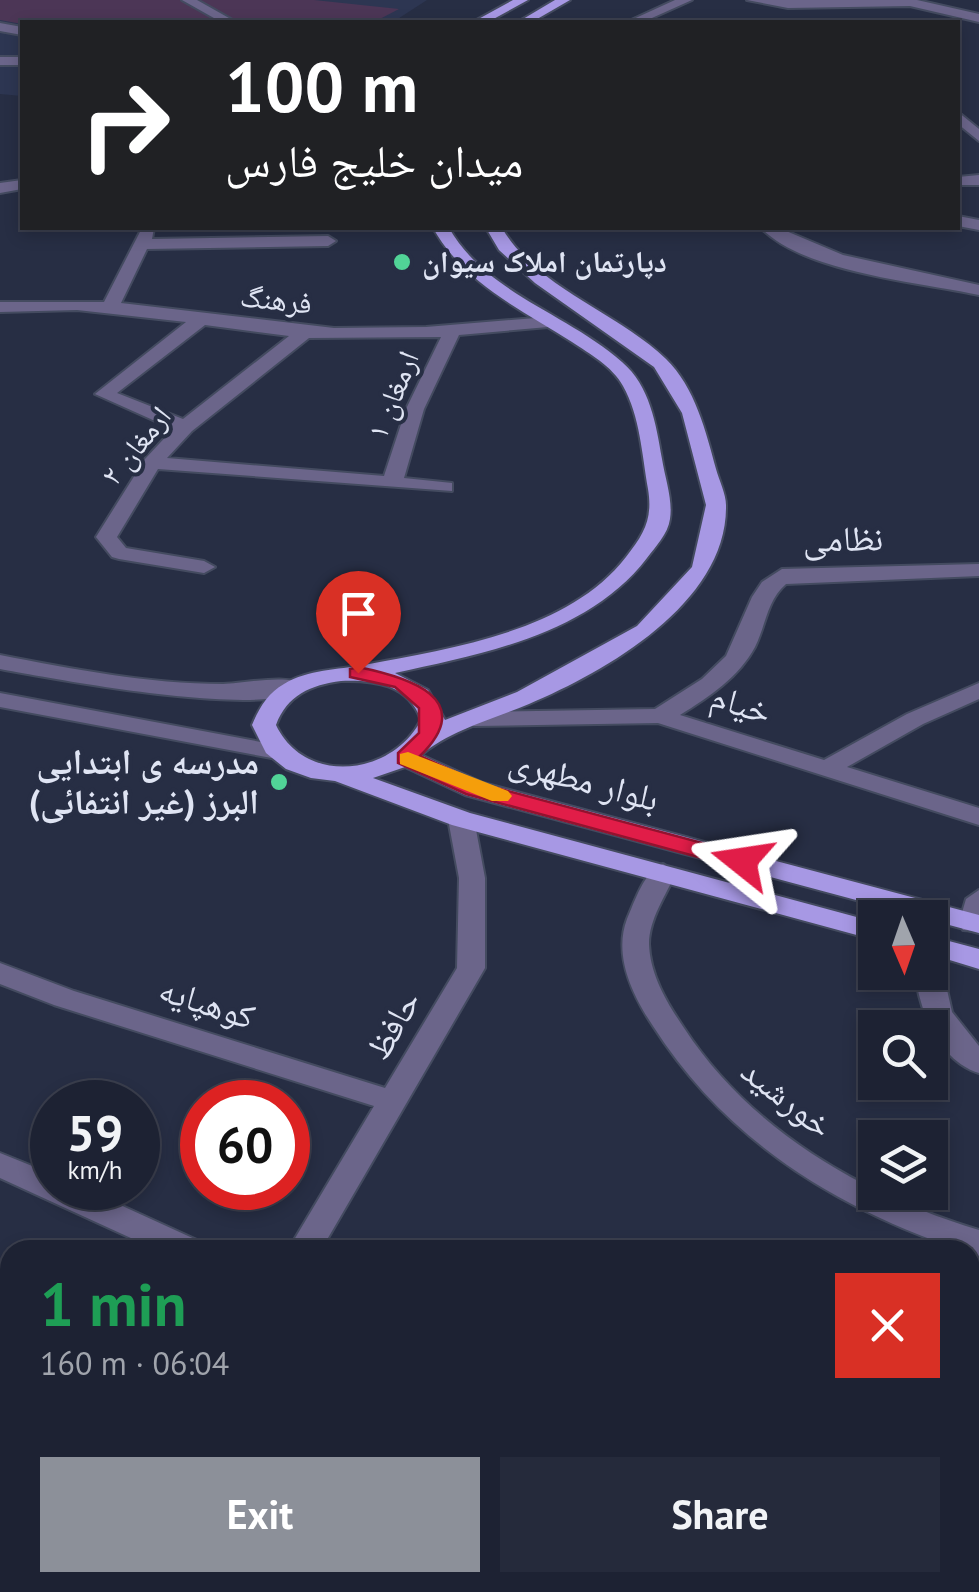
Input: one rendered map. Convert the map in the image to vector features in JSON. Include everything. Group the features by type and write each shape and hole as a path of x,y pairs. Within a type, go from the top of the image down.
{"main road":[{"path":"483,20 522,0"},
{"path":"528,20 564,0"},
{"path":"443,230 446,239 469,263 548,322 597,349 622,371 646,416 661,520 636,564 614,585 584,603 520,631 433,659 324,676 294,686 268,710 264,725 277,752 303,766 337,773 362,772 406,758 429,736 525,697 644,631 702,569 716,504 692,413 661,364 541,279 505,248 495,230"},
{"path":"358,673 402,682 418,693 429,706 433,720 429,736"},
{"name":"بلوار مطهری","path":"406,758 474,789 977,916"},
{"name":"بلوار مطهری","path":"337,773 461,819 858,925"},
{"path":"948,950 979,958"}],"street":[{"path":"188,0 226,20"},
{"path":"639,20 686,0"},
{"path":"753,0 788,4 910,2 979,18"},
{"path":"960,118 979,137"},
{"path":"771,230 780,238 834,257 979,290"},
{"path":"111,306 147,236 328,241"},
{"name":"فرهنگ","path":"0,308 70,302 305,332 452,332 548,322"},
{"path":"185,427 104,394 201,320"},
{"name":"ارمغان ۲","path":"204,567 118,553 106,537 152,464 185,427 305,332"},
{"name":"ارمغان ۱","path":"392,483 415,409 452,332"},
{"path":"152,464 445,487"},
{"name":"نظامی","path":"660,716 733,662 754,631 764,591 773,578 790,574 979,570"},
{"path":"0,662 105,682 197,689 294,686"},
{"path":"826,768 915,719 979,690"},
{"path":"0,700 277,752"},
{"name":"خیام","path":"474,719 660,716 979,817"},
{"name":"حافظ","path":"310,1240 471,968 472,878 461,819"},
{"name":"خورشید","path":"663,873 635,938 647,992 677,1046 720,1098 813,1168 923,1228 968,1240"},
{"name":"کوهپایه","path":"0,973 64,998 392,1101"},
{"path":"929,990 949,1038 979,1062"},
{"path":"0,1165 30,1177"},
{"path":"103,1210 167,1240"}],"shaded area":[{"path":"0,0 427,0 396,20 20,20 20,96 0,94"},
{"path":"0,0 314,0 399,9 378,20 20,20 20,24 0,20"}],"slow traffic":[{"path":"408,759 474,789 500,796"}],"place":[{"name":"دپارتمان املاک سیوان","path":"402,262"},
{"name":"مدرسه ی ابتدایی (غیر انتفائی) البرز","path":"279,782"}],"route":[{"path":"358,673 402,682 429,706 433,720 429,736 406,758 474,789 742,861"}]}
